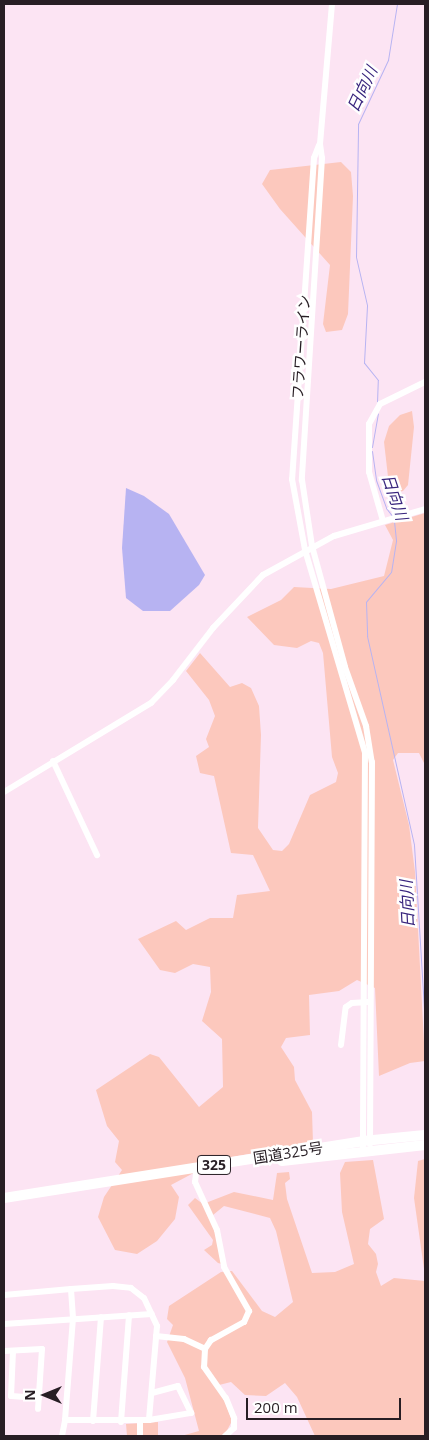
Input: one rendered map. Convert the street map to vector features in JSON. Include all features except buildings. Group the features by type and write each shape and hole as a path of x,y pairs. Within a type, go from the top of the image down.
{"highway":[{"name":"国道325号","path":"4,1203 367,1146 425,1135"},
{"name":"国道325号","path":"4,1198 367,1146 425,1145"}],"street":[{"name":"フラワーライン","path":"332,4 320,144 322,158 302,480 312,546 371,749 367,1002"},
{"name":"フラワーライン","path":"320,144 314,158 292,478 305,550 365,752 367,1002"},
{"path":"386,520 369,472 369,424 380,404 425,382"},
{"path":"4,792 151,703 245,593 263,575 312,546 386,520 425,509"},
{"path":"53,761 96,856"},
{"path":"341,1045 346,1007 367,1002 367,1146"},
{"path":"196,1173 195,1182 217,1230 224,1268 249,1311 244,1322 211,1340 205,1348 204,1367 226,1398 234,1418 234,1428 225,1436"},
{"path":"4,1295 71,1289 131,1288 144,1298 156,1320 149,1420"},
{"path":"62,1436 65,1420 73,1318 71,1289"},
{"path":"4,1324 152,1314"},
{"path":"121,1422 129,1315"},
{"path":"93,1421 101,1317"},
{"path":"156,1336 184,1339 205,1348"},
{"path":"4,1351 42,1349 38,1408"},
{"path":"13,1351 11,1396 39,1398"},
{"path":"65,1420 140,1421 191,1413 178,1386 152,1393"},
{"path":"140,1421 140,1436"}],"shaded area":[{"path":"341,162 351,172 353,196 348,314 342,330 326,332 323,324 330,265 280,209 262,184 270,170"},
{"path":"412,411 414,427 408,485 403,491 390,494 384,442 389,426 400,415"},
{"path":"126,488 144,496 169,514 205,575 199,585 170,611 143,611 126,598 122,548"},
{"path":"425,513 425,765 419,753 398,753 393,760 409,825 415,872 425,1061 410,1063 379,1076 375,988 357,980 339,991 309,995 310,1035 286,1038 281,1047 294,1067 295,1080 312,1112 313,1143 220,1159 171,1185 179,1197 175,1219 157,1241 137,1254 115,1250 98,1217 104,1197 122,1170 115,1162 119,1141 107,1126 96,1090 150,1054 159,1057 199,1107 223,1087 222,1039 202,1021 211,992 210,967 193,964 175,973 160,970 138,939 176,921 186,930 210,918 233,918 237,895 270,891 253,855 231,853 214,776 200,773 196,756 209,747 206,739 215,716 209,700 186,671 200,653 230,687 242,683 251,688 259,706 261,735 258,828 273,850 282,851 289,844 310,795 336,782 338,773 332,757 323,653 319,643 311,641 297,648 274,645 247,617 281,600 294,587 331,589 384,576 393,540 385,525"},
{"path":"425,1159 425,1276 414,1198 418,1161"},
{"path":"373,1160 384,1219 370,1229 368,1244 376,1254 378,1264 376,1272 381,1286 394,1278 425,1281 425,1436 315,1436 297,1397 285,1383 266,1396 245,1395 231,1382 219,1385 232,1421 224,1436 181,1436 199,1431 185,1378 167,1342 173,1325 167,1319 169,1306 221,1272 232,1271 262,1311 275,1317 293,1302 276,1231 270,1218 224,1206 213,1215 222,1264 218,1263 204,1250 212,1245 213,1240 188,1205 195,1198 203,1204 234,1192 273,1200 277,1173 289,1172 290,1179 285,1183 287,1199 312,1273 335,1272 354,1264 342,1212 340,1173 345,1162"},
{"path":"158,1422 158,1436 127,1436 126,1424"}],"waterway":[{"name":"日向川","path":"377,403 378,380 364,363 367,305 356,257 358,124 388,60 397,4"},
{"name":"日向川","path":"372,447 378,414"},
{"name":"日向川","path":"372,451 376,480 386,508 393,517"},
{"name":"日向川","path":"394,521 396,541 391,572 366,602 367,636 414,845 425,1027"}]}
